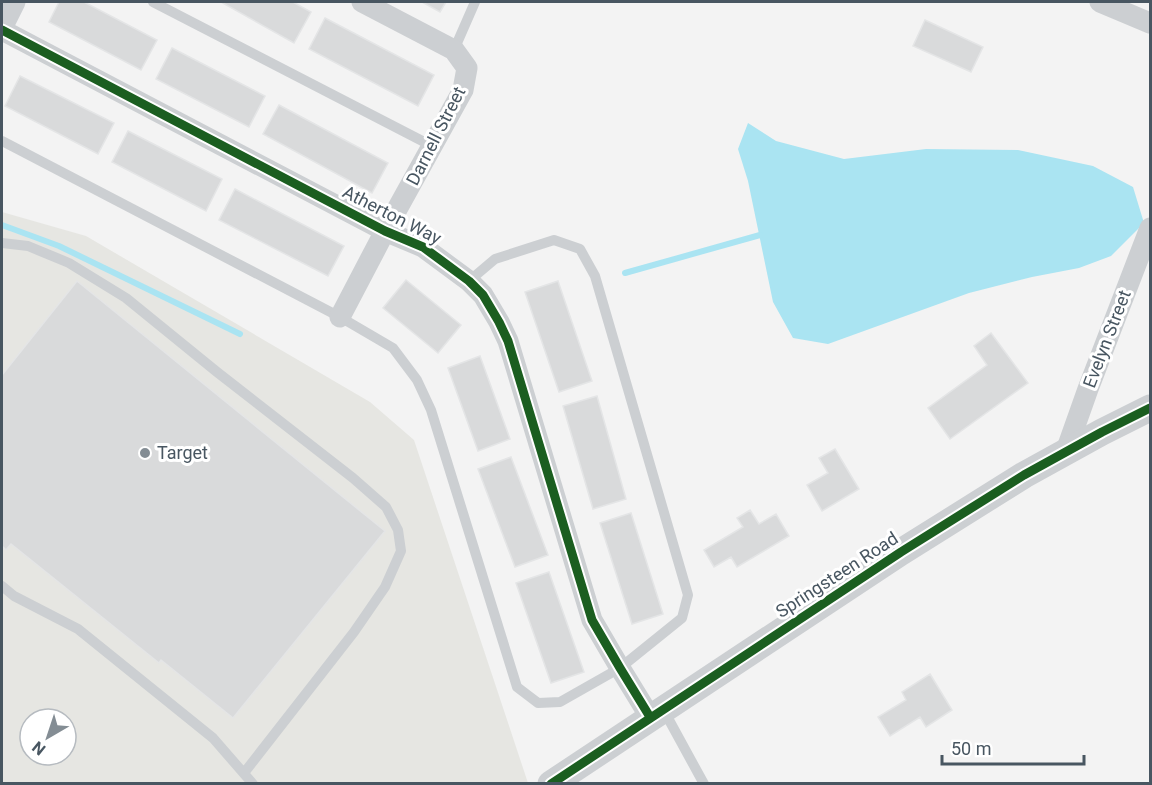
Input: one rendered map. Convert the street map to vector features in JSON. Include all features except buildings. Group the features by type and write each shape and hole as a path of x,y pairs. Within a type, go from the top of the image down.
{"street":[{"path":"2,29 15,2"},
{"path":"362,2 454,50"},
{"path":"1100,2 1150,23"},
{"name":"Atherton Way","path":"2,29 385,231 423,247 469,281 483,295 508,341 592,620 620,668 656,713"},
{"name":"Darnell Street","path":"340,317 463,90 467,68 454,50"},
{"name":"Evelyn Street","path":"1066,452 1150,228"},
{"name":"Springsteen Road","path":"551,783 901,552 1024,475 1150,408"}],"lane":[{"path":"153,2 432,146"},
{"path":"454,50 475,2"},
{"path":"2,141 340,317 393,348 417,380 431,410 518,687 538,704 560,702 620,668 682,618 688,595 595,276 580,249 554,240 495,259 469,281"},
{"path":"2,243 28,246 69,263 126,298 353,478 386,507 398,530 401,551 385,587 354,632 244,773"},
{"path":"2,586 14,596 78,628 213,738 253,783"},
{"path":"656,713 704,783"}],"shaded area":[{"path":"2,212 86,236 370,402 414,440 528,783 2,783"}],"water":[{"path":"748,123 776,141 844,159 926,149 1018,150 1093,166 1133,187 1144,223 1111,256 1079,268 969,293 828,344 793,338 773,302 748,181 738,149"}],"waterway":[{"path":"2,225 59,246 240,334"},
{"path":"625,273 760,235"}],"cycle path":[{"path":"2,30 385,231 423,247 469,281 483,295 508,341 592,620 650,717"},
{"path":"551,784 901,552 1024,475 1150,408"}],"place":[{"name":"Target","path":"145,453"}]}
